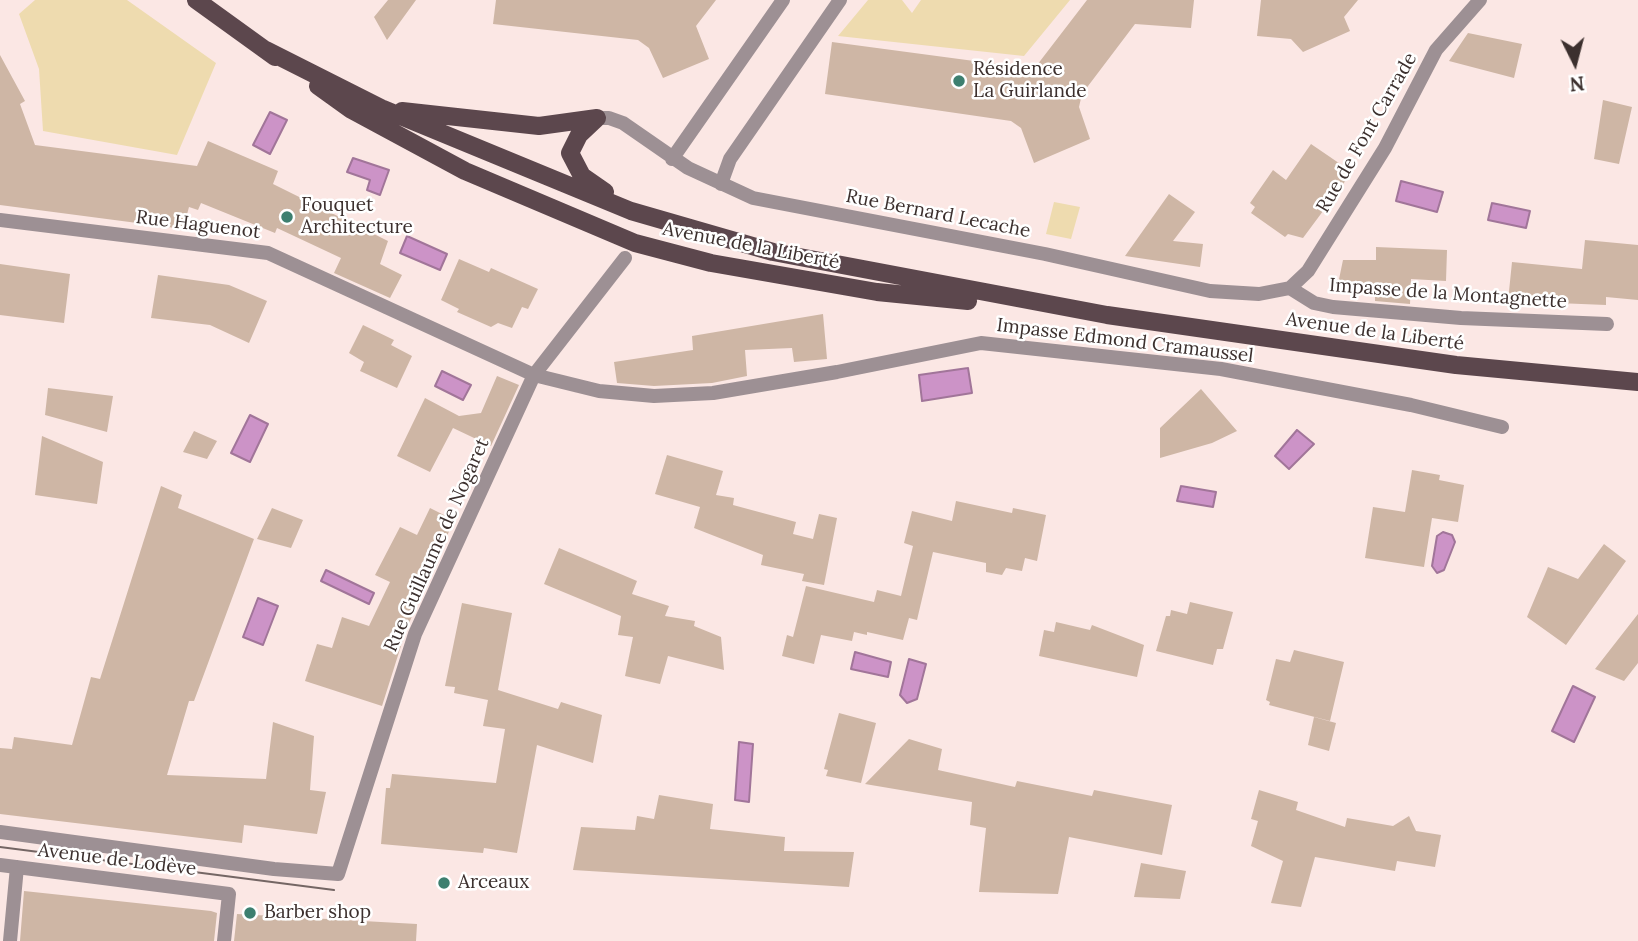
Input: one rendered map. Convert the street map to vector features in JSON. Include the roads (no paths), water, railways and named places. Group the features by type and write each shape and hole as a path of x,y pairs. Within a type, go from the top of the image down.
{"main road":[{"name":"Avenue de la Liberté","path":"196,0 350,109 465,171 635,243 711,263 877,292 1107,315"},
{"name":"Avenue de la Liberté","path":"266,50 381,108 631,211 730,241 830,265 1107,315 1456,365 1638,382"},
{"path":"381,108 539,126 597,118"},
{"path":"597,118 579,135 570,153 583,176 631,211"}],"street":[{"path":"672,159 783,0"},
{"path":"721,184 730,159 840,0"},
{"name":"Rue de Font Carrade","path":"1290,288 1308,271 1385,148 1436,50 1480,0"},
{"name":"Rue Bernard Lecache","path":"597,118 609,118 623,123 672,159 753,198 1045,254 1210,291 1259,295 1290,288"},
{"name":"Rue Haguenot","path":"0,220 268,253 534,376"},
{"name":"Rue Guillaume de Nogaret","path":"0,832 261,867 338,874 415,634 534,376 625,258"},
{"name":"Impasse de la Montagnette","path":"1290,288 1314,303 1333,307 1461,318 1607,324"},
{"name":"Impasse Edmond Cramaussel","path":"534,376 599,391 654,396 713,393 837,373 981,343 1221,369 1411,405 1502,427"},
{"name":"Avenue de Lodève","path":"0,865 229,894 224,941"},
{"path":"10,941 18,867"}],"tram line":[{"path":"0,847 334,890"}],"place":[{"name":"Résidence La Guirlande","path":"959,81"},
{"name":"Fouquet Architecture","path":"287,217"},
{"name":"Arceaux","path":"444,883"},
{"name":"Barber shop","path":"250,913"}]}
